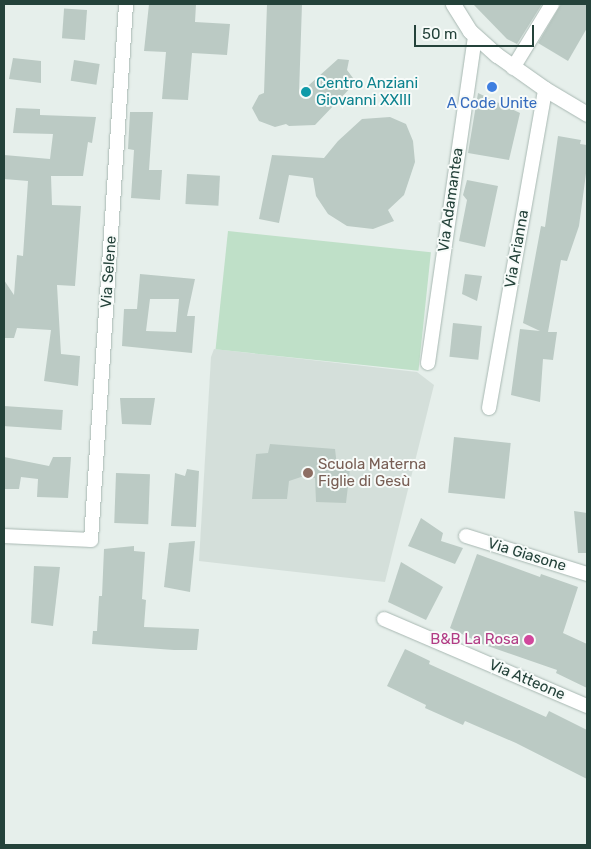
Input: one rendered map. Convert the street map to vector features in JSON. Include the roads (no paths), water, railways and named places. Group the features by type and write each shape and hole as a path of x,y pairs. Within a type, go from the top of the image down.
{"street":[{"name":"Via Selene","path":"4,536 91,540 126,4"},
{"path":"453,4 462,21 475,37 513,68 587,114"},
{"path":"513,68 552,4"},
{"name":"Via Adamantea","path":"428,363 475,37"},
{"name":"Via Arianna","path":"489,408 545,89"},
{"name":"Via Giasone","path":"466,536 587,574"},
{"name":"Via Atteone","path":"384,619 587,706"}],"place":[{"name":"A Code Unite","path":"492,87"},
{"name":"Centro Anziani Giovanni XXIII","path":"306,92"},
{"name":"Scuola Materna Figlie di Gesù","path":"308,473"},
{"name":"B&B La Rosa","path":"529,640"}]}
